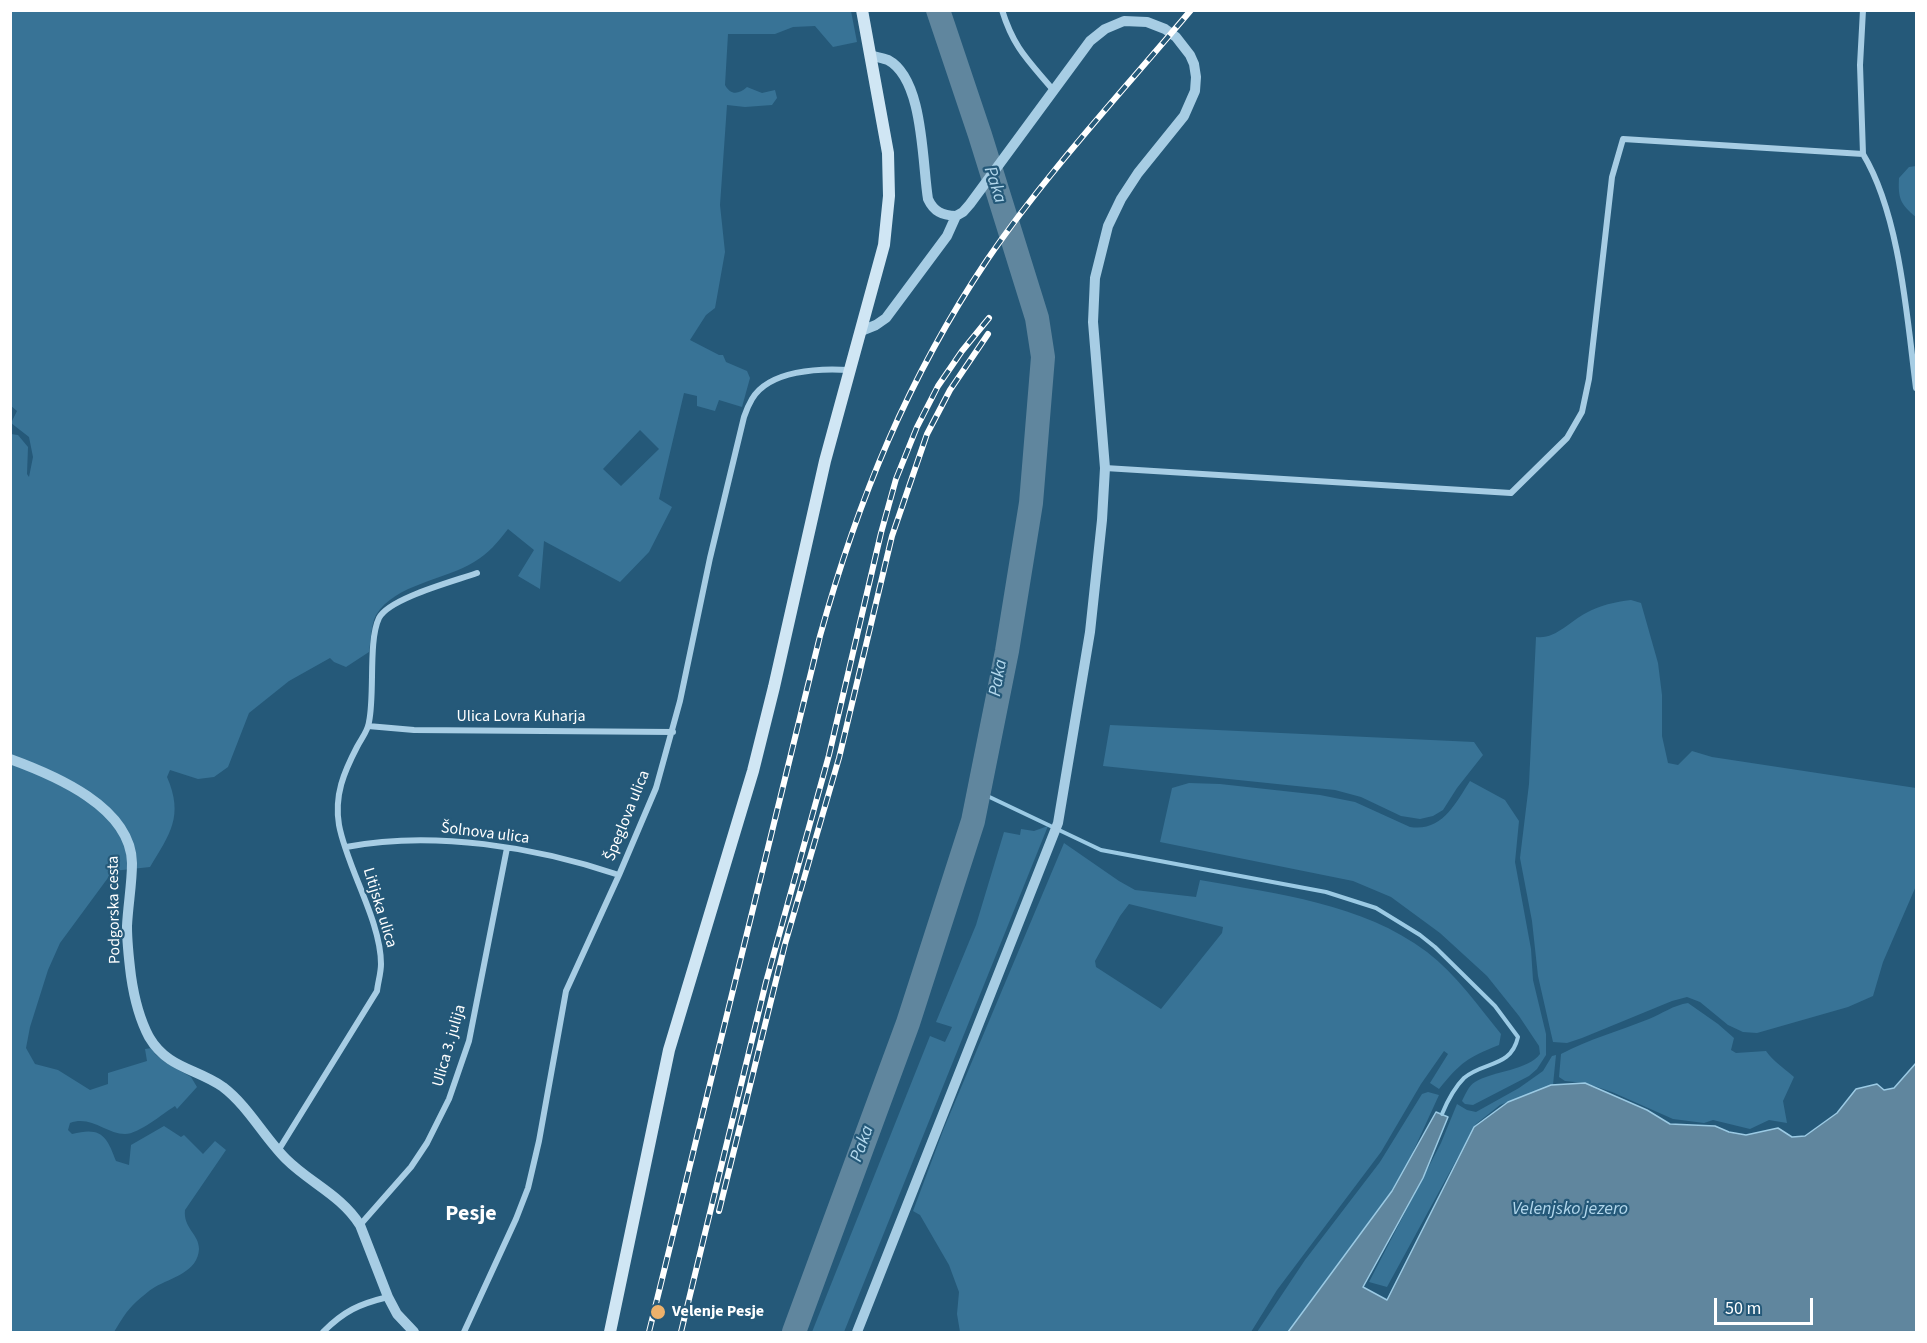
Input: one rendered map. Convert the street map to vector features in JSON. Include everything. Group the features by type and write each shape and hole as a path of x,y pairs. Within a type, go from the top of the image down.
{"main road":[{"path":"610,1332 669,1050 753,771 825,461 884,244 889,196 888,153 862,10"}],"street":[{"path":"1002,10 1009,32 1020,52 1054,91"},
{"path":"1863,10 1860,65 1863,154 1879,186 1897,256 1917,388"},
{"path":"857,1332 1058,823 1090,632 1102,520 1105,468 1093,322 1095,278 1108,226 1121,199 1138,173 1184,116 1195,91 1194,64 1176,37 1165,29 1147,22 1124,21 1105,29 1090,41 970,204 956,216 947,236 886,318 861,331"},
{"path":"870,55 888,60 902,72 911,88 918,116 928,200 938,212 946,216 956,216"},
{"path":"1105,468 1511,493 1567,438 1582,412 1589,379 1612,177 1623,139 1863,154"},
{"name":"Špeglova ulica","path":"464,1332 528,1188 539,1141 566,990 620,875 656,788 673,732 710,558 744,417 752,398 774,380 811,370 849,370"},
{"path":"368,726 371,710 374,641 379,617 393,605 410,596 477,573"},
{"name":"Ulica Lovra Kuharja","path":"368,726 414,730 673,732"},
{"name":"Litijska ulica","path":"278,1151 377,991 381,965 380,952 375,930 346,848 337,809 339,789 347,765 368,726"},
{"name":"Podgorska cesta","path":"10,759 40,770 87,797 108,813 121,828 132,861 127,929 129,960 137,1009 143,1025 157,1048 168,1059 224,1088 238,1101 278,1151 296,1168 336,1197 353,1214 360,1225 388,1297 397,1314 414,1332"},
{"name":"Šolnova ulica","path":"346,848 367,843 430,842 507,848 564,859 620,875"},
{"name":"Ulica 3. julija","path":"360,1225 411,1167 440,1120 457,1079 469,1041 507,848"},
{"path":"323,1332 347,1311 363,1303 388,1297"}],"shaded area":[{"path":"11,11 851,11 857,42 833,47 815,26 793,27 775,34 728,34 725,85 727,89 735,93 747,87 762,93 775,90 777,98 772,105 745,107 727,105 720,205 725,252 715,308 706,315 690,340 723,355 726,362 747,371 750,378 742,407 719,400 715,411 697,406 697,396 684,393 659,499 672,507 649,552 620,582 544,541 540,589 518,576 534,550 508,529 493,547 474,562 395,596 384,605 374,619 369,652 346,667 330,658 289,681 249,713 228,767 214,777 198,779 170,770 167,777 174,803 172,824 169,834 150,867 113,871 60,943 48,970 30,1027 26,1048 35,1064 58,1070 90,1090 108,1084 108,1073 147,1061 145,1049 152,1048 155,1054 166,1063 191,1077 197,1087 177,1109 175,1106 131,1133 118,1133 85,1121 70,1123 68,1130 72,1134 90,1131 97,1133 106,1140 116,1161 129,1165 131,1145 164,1126 181,1137 184,1135 203,1154 215,1141 226,1150 185,1210 186,1222 197,1239 199,1249 194,1263 183,1273 155,1287 143,1296 124,1316 114,1332 11,1332 11,434 18,435 28,447 27,474 29,477 33,457 29,437 11,423 17,411 10,405","holes":["640,430 659,449 621,486 603,469"]},
{"path":"1916,166 1916,217 1901,200 1899,178 1909,167"},
{"path":"1631,600 1641,603 1658,663 1662,695 1662,736 1668,763 1678,765 1692,751 1712,757 1916,788 1916,886 1883,962 1873,996 1848,1007 1757,1033 1743,1032 1728,1025 1700,1002 1687,997 1582,1038 1567,1043 1553,1042 1538,976 1532,921 1520,858 1529,784 1536,637 1550,636 1580,616 1597,608"},
{"path":"1110,725 1474,742 1483,755 1443,810 1433,816 1420,819 1401,816 1361,797 1335,790 1103,766"},
{"path":"1470,781 1505,800 1519,821 1515,862 1531,949 1533,980 1546,1034 1546,1055 1537,1069 1529,1076 1473,1105 1462,1101 1473,1083 1528,1064 1540,1054 1539,1046 1519,1016 1487,976 1440,933 1391,897 1353,881 1160,842 1172,788 1189,783 1220,784 1320,795 1355,802 1410,827 1421,827 1439,821 1453,807"},
{"path":"1048,826 844,1332 812,1332 930,1036 945,1042 952,1027 936,1022 976,925 1004,832 1020,835 1021,829 1034,831"},
{"path":"1064,843 1135,890 1196,897 1200,880 1289,896 1347,911 1375,922 1402,935 1438,961 1501,1034 1499,1045 1465,1062 1439,1089 1430,1083 1448,1054 1444,1051 1421,1084 1381,1152 1277,1290 1251,1332 960,1332 957,1314 959,1292 949,1265 920,1215 913,1211 944,1128","holes":["1129,904 1223,927 1222,933 1161,1009 1096,967 1095,961"]},
{"path":"1688,1003 1734,1038 1731,1050 1736,1053 1766,1051 1794,1077 1783,1101 1787,1123 1769,1120 1750,1129 1713,1120 1704,1123 1673,1119 1612,1092 1585,1083 1565,1081 1559,1077 1561,1054 1593,1039"},
{"path":"1556,1055 1553,1085 1500,1105 1476,1124 1387,1287 1369,1282 1441,1143 1457,1104 1476,1112 1519,1088 1543,1071 1552,1056"},
{"path":"1428,1092 1439,1095 1406,1167 1392,1190 1288,1332 1257,1332 1305,1260 1380,1162 1422,1094"}],"water":[{"name":"Velenjsko jezero","path":"1916,1063 1916,1332 1288,1332 1392,1191 1436,1112 1448,1117 1423,1178 1363,1287 1387,1300 1474,1127 1508,1102 1551,1085 1585,1083 1647,1110 1670,1124 1715,1126 1729,1132 1746,1135 1778,1128 1792,1137 1805,1136 1837,1113 1856,1089 1877,1084 1884,1090 1894,1088"}],"waterway":[{"name":"Paka","path":"794,1332 908,1023 973,821 1007,651 1031,503 1043,357 1037,318 938,10"},
{"path":"979,792 1101,850 1326,892 1376,908 1420,935 1495,1006 1518,1037 1514,1047 1503,1059 1464,1078 1451,1095 1442,1114"}],"railway":[{"path":"649,1332 820,636 851,536 888,441 933,349 959,304 1010,227 1060,163 1191,10"},
{"path":"681,1332 766,982 829,755 881,533 896,479 917,427 938,386 989,318"},
{"path":"719,1211 785,944 839,758 892,536 927,434 950,390 988,334"}],"place":[{"name":"Velenje Pesje","path":"658,1312"}],"district":[{"name":"Pesje","path":"471,1215"}]}
